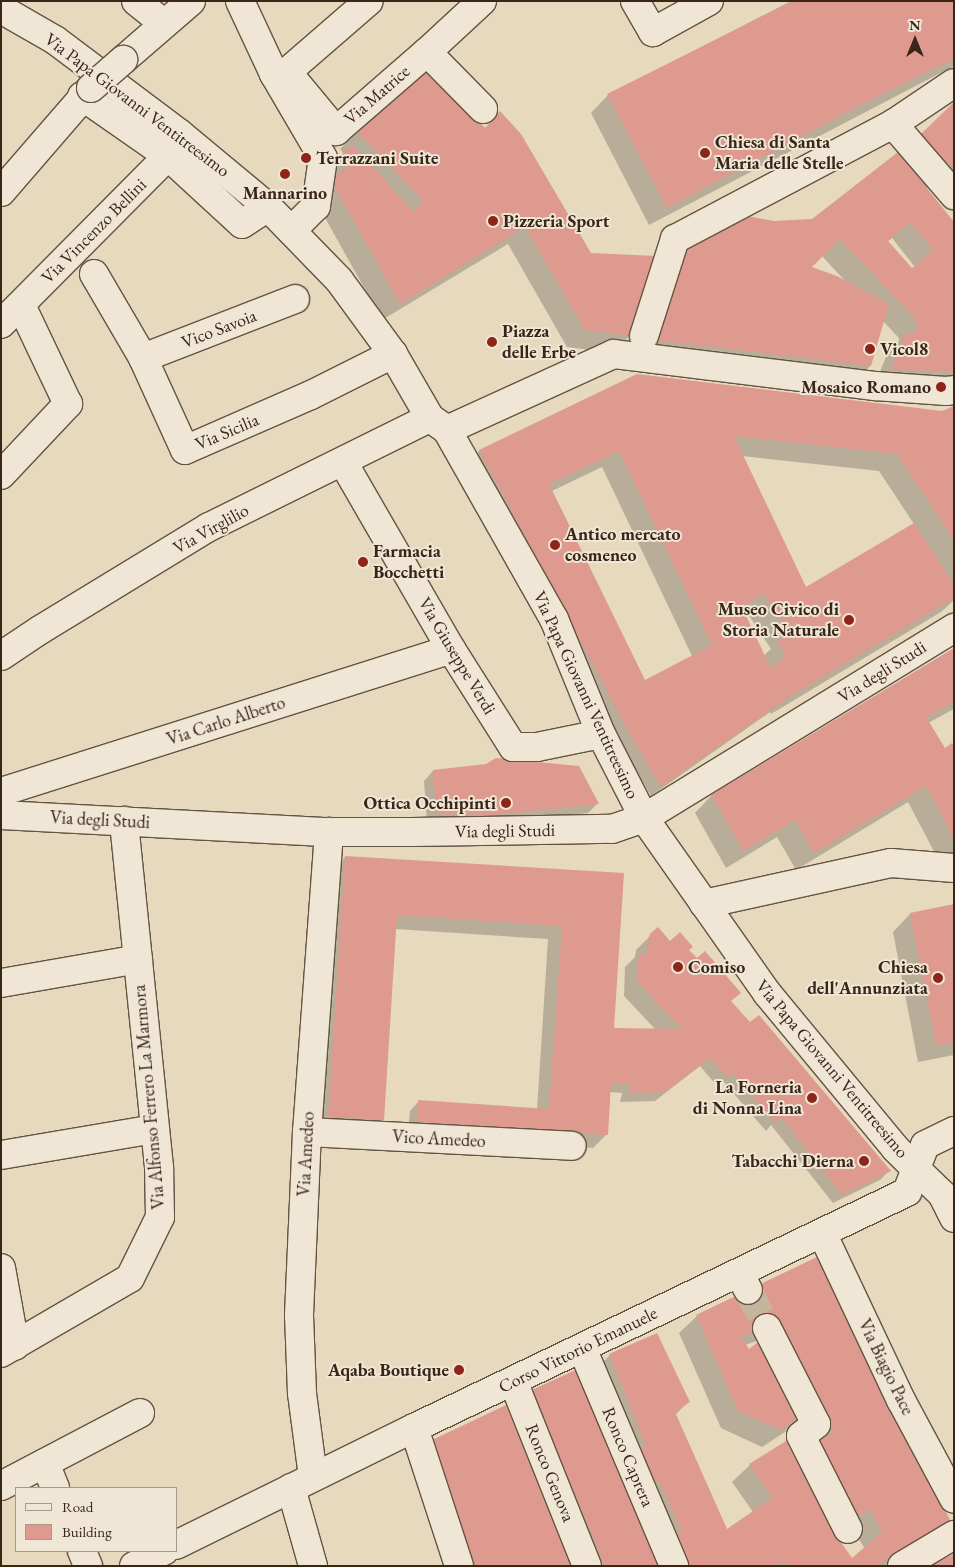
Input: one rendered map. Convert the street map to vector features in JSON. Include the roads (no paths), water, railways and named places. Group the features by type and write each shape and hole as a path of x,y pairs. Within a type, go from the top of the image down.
{"street":[{"path":"136,1 164,24"},
{"path":"1,192 86,92 191,1"},
{"name":"Via Matrice","path":"240,1 280,73 323,158 316,206 291,231"},
{"path":"280,73 369,1"},
{"path":"427,52 482,1"},
{"path":"635,1 653,32 709,1"},
{"name":"Via Papa Giovanni Ventitreesimo","path":"1,9 55,40 180,134 268,208 339,280 394,354 439,424 554,619 601,734 644,818 768,993 895,1148 950,1206"},
{"name":"Via Matrice","path":"280,73 336,131 427,52 483,109"},
{"path":"644,336 675,239 893,124 954,83"},
{"name":"Via Papa Giovanni Ventitreesimo","path":"86,92 168,156 242,224 268,208"},
{"path":"893,124 954,195"},
{"name":"Via Vincenzo Bellini","path":"1,324 168,156"},
{"name":"Via Sicilia","path":"94,274 143,358 185,450 312,395 394,354"},
{"name":"Vico Savoia","path":"143,358 295,299"},
{"path":"1,475 68,404 21,305"},
{"path":"439,424 614,354 875,386 954,390"},
{"name":"Via Virglilio","path":"1,656 40,630 209,527 343,462 439,424"},
{"name":"Via Giuseppe Verdi","path":"343,462 451,649 513,747 538,747 601,734"},
{"name":"Via degli Studi","path":"1,815 329,832 612,830 644,818 954,628"},
{"name":"Via Carlo Alberto","path":"1,792 451,649"},
{"name":"Via Alfonso Ferrero La Marmora","path":"8,1350 130,1278 160,1217 159,1167 124,821"},
{"name":"Via Amedeo","path":"313,1566 302,1483 302,1393 298,1315 307,1132 329,832"},
{"path":"704,904 891,863 954,868"},
{"path":"1,983 138,960"},
{"path":"1,1155 154,1129"},
{"name":"Corso Vittorio Emanuele","path":"178,1544 582,1348 743,1282 822,1233 908,1192 925,1145 954,1131"},
{"name":"Vico Amedeo","path":"307,1132 572,1146"},
{"name":"Via Biagio Pace","path":"822,1233 901,1400 954,1499"},
{"path":"1,1268 8,1350"},
{"path":"767,1328 816,1424 801,1436 848,1529"},
{"name":"Ronco Caprera","path":"582,1348 674,1566"},
{"name":"Ronco Genova","path":"513,1381 587,1566"},
{"path":"1,1486 140,1413"},
{"path":"414,1428 459,1566"},
{"path":"45,1463 56,1487"},
{"path":"902,1566 954,1535"},
{"path":"82,1552 88,1566"},
{"path":"134,1566 162,1552"}],"tunnel":[{"path":"748,1290 767,1328"}],"place":[{"name":"Chiesa di Santa Maria delle Stelle","path":"705,153"},
{"name":"Terrazzani Suite","path":"306,158"},
{"name":"Mannarino","path":"285,174"},
{"name":"Pizzeria Sport","path":"493,221"},
{"name":"Piazza delle Erbe","path":"492,342"},
{"name":"Vicol8","path":"870,349"},
{"name":"Mosaico Romano","path":"941,387"},
{"name":"Antico mercato cosmeneo","path":"555,545"},
{"name":"Farmacia Bocchetti","path":"363,562"},
{"name":"Museo Civico di Storia Naturale","path":"849,620"},
{"name":"Ottica Occhipinti","path":"506,803"},
{"name":"Comiso","path":"678,967"},
{"name":"Chiesa dell'Annunziata","path":"938,978"},
{"name":"La Forneria di Nonna Lina","path":"812,1098"},
{"name":"Tabacchi Dierna","path":"864,1161"},
{"name":"Aqaba Boutique","path":"459,1370"}]}
